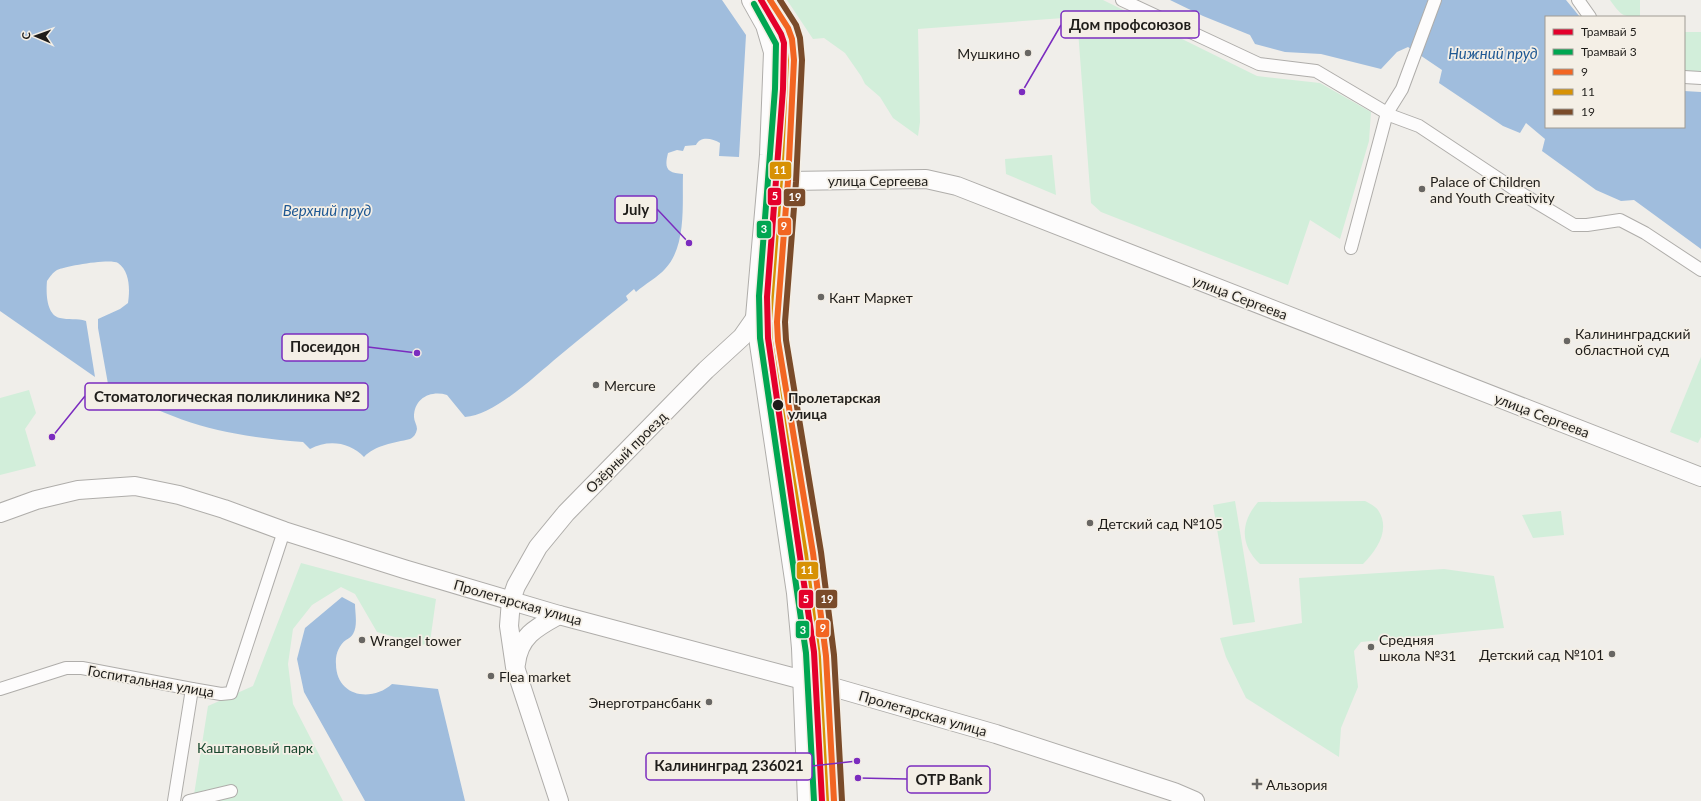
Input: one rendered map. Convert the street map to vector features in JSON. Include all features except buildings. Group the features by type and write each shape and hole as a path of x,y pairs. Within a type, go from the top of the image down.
{"main road":[{"path":"752,0 766,25 774,52 768,181 756,316 796,593 803,680 808,801"},
{"path":"770,0 790,33 794,60 788,181 778,292 778,341 813,553 829,686 834,801"},
{"name":"улица Сергеева","path":"768,181 926,178 952,184 1701,477"},
{"name":"Озёрный проезд","path":"510,594 538,547 566,513 706,370 742,337 756,316"},
{"name":"Пролетарская улица","path":"0,513 36,500 78,490 135,486 209,504 284,531 510,594 559,615 829,686 996,734 1172,796 1196,801"},
{"path":"510,594 509,626 515,667 559,801"},
{"path":"515,667 520,647 528,634 559,615"}],"street":[{"path":"1122,0 1259,64 1316,71 1387,113 1419,126 1514,189 1574,225 1587,225 1620,220 1645,233 1701,270"},
{"path":"1351,248 1387,113 1402,89 1434,0"},
{"path":"1578,0 1589,16"},
{"path":"1685,76 1701,78"},
{"name":"Госпитальная улица","path":"0,689 60,670 82,668 221,694 231,693 284,531"},
{"path":"174,801 192,689"},
{"path":"189,801 231,791"}],"green space":[{"path":"787,0 1103,0 1257,76 1320,83 1371,112 1369,141 1340,239 1310,220 1288,285 1101,212 1091,203 1077,17 918,29 920,122 918,136 893,118 880,97 865,84 845,53 824,38 813,39"},
{"path":"1610,0 1640,0 1640,16 1625,16"},
{"path":"1685,32 1701,32 1701,72 1685,71"},
{"path":"1052,155 1056,195 1006,174 1005,159"},
{"path":"1701,357 1701,437 1698,443 1670,432"},
{"path":"29,390 36,413 25,429 36,466 0,475 0,398"},
{"path":"1235,501 1255,622 1233,625 1213,505"},
{"path":"1365,501 1378,510 1382,517 1383,532 1377,546 1363,564 1260,564 1253,557 1246,542 1245,526 1252,510 1258,502"},
{"path":"1561,511 1564,535 1533,538 1522,515"},
{"name":"Каштановый парк","path":"301,563 436,599 430,642 420,646 407,644 398,638 377,632 355,594 341,587 312,605 293,629 288,664 293,704 343,801 193,801 208,706 253,686"},
{"path":"1444,569 1494,576 1504,628 1361,642 1354,651 1358,687 1341,728 1339,757 1246,698 1226,657 1220,638 1302,623 1299,578"}],"water":[{"name":"Верхний пруд","path":"0,0 722,0 746,35 739,157 719,156 720,143 706,139 700,140 696,145 685,146 683,151 677,150 668,153 666,163 668,169 673,173 683,174 682,224 677,249 672,260 659,275 636,292 634,289 626,296 628,300 515,393 489,409 477,415 465,417 447,395 435,394 424,397 420,400 415,410 414,417 417,429 413,437 379,447 364,457 346,445 331,443 310,449 303,442 225,432 202,426 156,409 132,398 108,384 98,328 98,319 120,309 128,303 129,287 127,276 122,266 118,263 107,261 62,268 54,272 47,281 49,308 55,316 66,319 86,321 95,377 0,311"},
{"name":"Нижний пруд","path":"1170,0 1566,0 1579,16 1545,16 1545,128 1685,128 1685,91 1701,92 1701,249 1634,200 1621,201 1596,190 1542,151 1545,139 1526,123 1520,133 1503,126 1439,83 1442,70 1408,47 1397,52 1381,69 1321,54 1285,52 1255,44 1250,35 1203,16"},
{"path":"342,597 355,604 356,619 355,631 351,637 339,647 337,654 336,661 338,675 342,683 348,689 356,693 365,694 384,690 392,684 438,689 465,801 365,801 304,692 297,659 305,628"}],"tram line":[{"name":"5","path":"761,0 781,34 784,43 783,89 767,297 768,338 814,652 822,801"},
{"name":"3","path":"754,4 776,44 775,89 759,296 760,338 806,653 814,801"}],"transit line":[{"name":"9","path":"770,0 788,28 792,39 794,60 788,181 777,322 778,341 813,553 826,656 834,801"},
{"name":"19","path":"780,0 796,25 800,38 802,60 796,182 785,322 786,340 821,552 834,655 842,801"},
{"name":"11","path":"763,4 779,30 786,60 780,180 769,321 770,341 805,554 818,657 826,801"}],"place":[{"name":"Мушкино","path":"1028,53"},
{"name":"Дом профсоюзов","path":"1022,92"},
{"name":"Palace of Children and Youth Creativity","path":"1422,189"},
{"name":"July","path":"689,243"},
{"name":"Кант Маркет","path":"821,297"},
{"name":"Калининградский областной суд","path":"1567,341"},
{"name":"Посеидон","path":"417,353"},
{"name":"Mercure","path":"596,385"},
{"name":"Пролетарская улица","path":"778,405"},
{"name":"Стоматологическая поликлиника №2","path":"52,437"},
{"name":"Детский сад №105","path":"1090,523"},
{"name":"Wrangel tower","path":"362,640"},
{"name":"Средняя школа №31","path":"1371,647"},
{"name":"Детский сад №101","path":"1612,654"},
{"name":"Flea market","path":"491,676"},
{"name":"Энерготрансбанк","path":"709,702"},
{"name":"Калининград 236021","path":"857,761"},
{"name":"OTP Bank","path":"858,778"},
{"name":"Альзория","path":"1257,784"}]}
